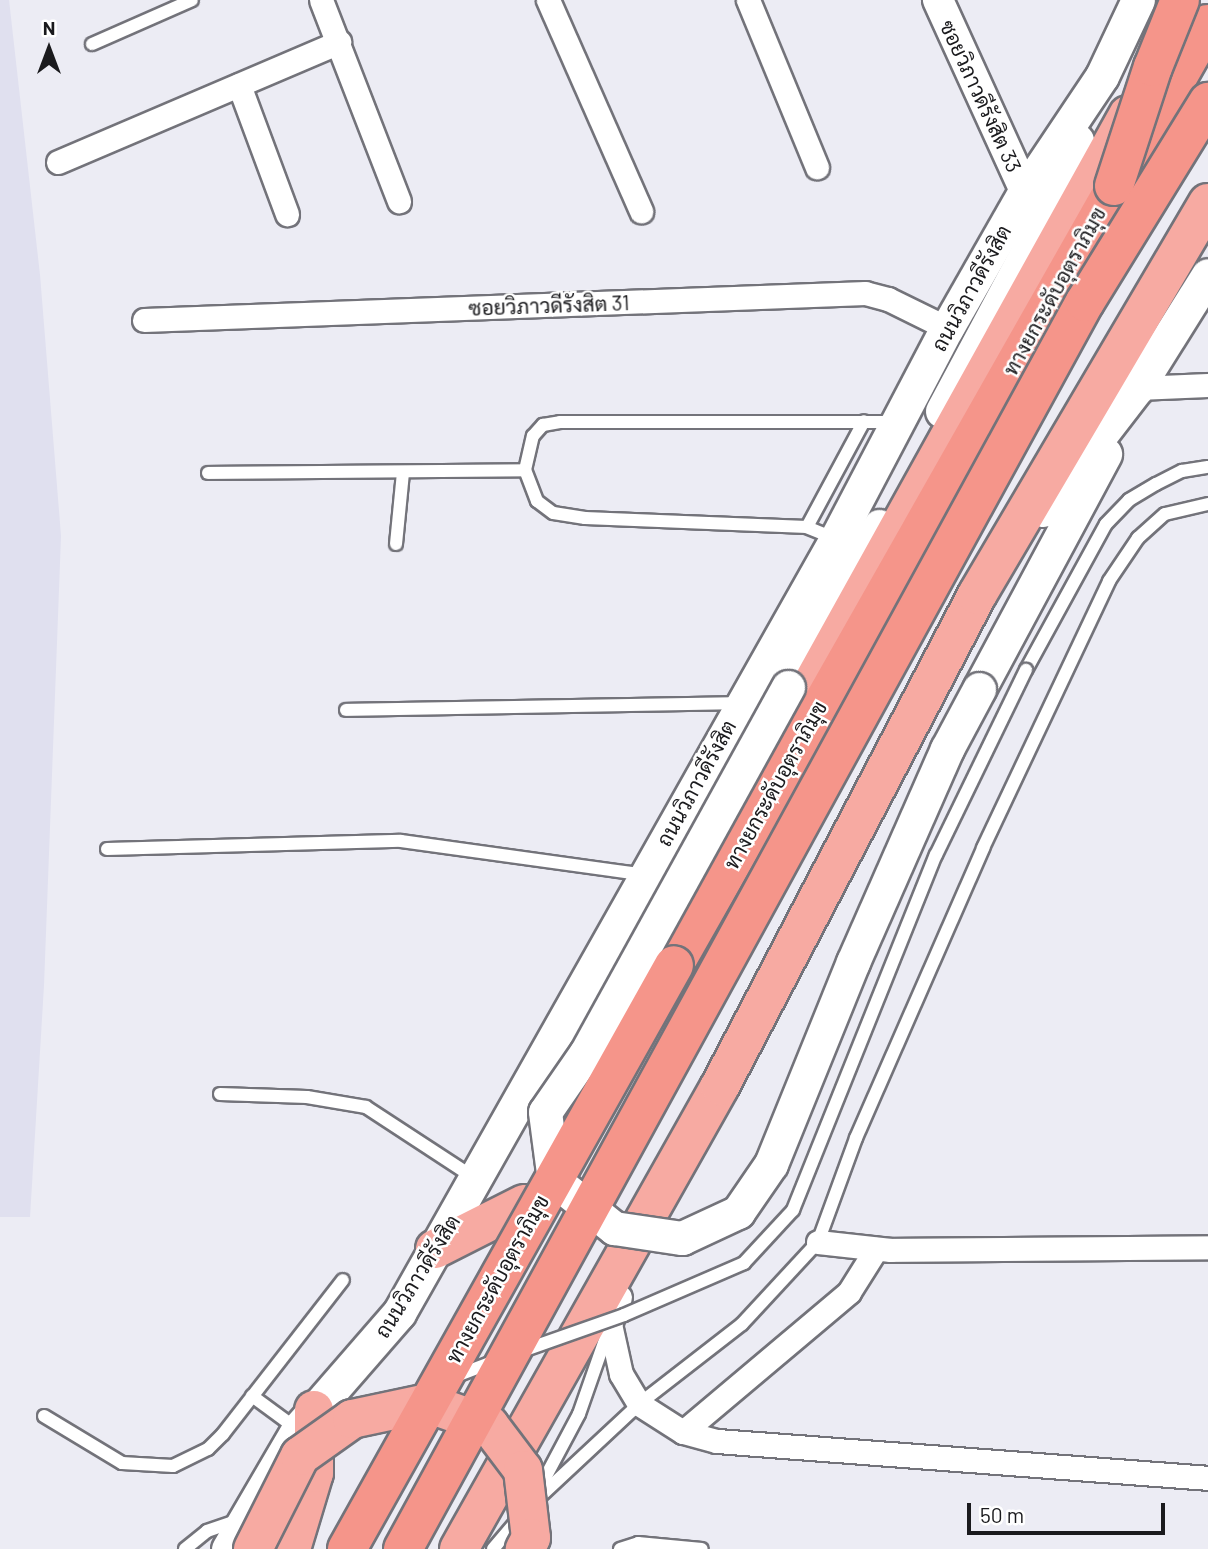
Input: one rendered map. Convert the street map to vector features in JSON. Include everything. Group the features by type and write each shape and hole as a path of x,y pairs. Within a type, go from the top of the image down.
{"highway":[{"path":"1114,186 1153,67 1180,0"},
{"path":"332,1549 1193,0"},
{"name":"ทางยกระดับอุตราภิมุข","path":"347,1549 1114,186 1208,24"},
{"name":"ทางยกระดับอุตราภิมุข","path":"404,1549 1085,302 1208,102"},
{"path":"459,1549 720,1086 977,595 1208,203"},
{"path":"435,1249 524,1204"},
{"path":"248,1534 300,1456 352,1419 427,1403 489,1425 523,1470 531,1538 525,1549"},
{"path":"291,1549 314,1474 306,1420"}],"main road":[{"name":"ถนนวิภาวดีรังสิต","path":"228,1549 248,1534 306,1420 399,1313 740,703 822,533 899,422 947,328 1025,191 1102,76 1138,0"},
{"path":"1102,76 1037,234 894,501 844,585 584,1054 545,1112 554,1180 614,1228 682,1238 738,1212 765,1174 930,788 979,689 1097,471 1129,399"},
{"path":"1025,191 1037,234"},
{"path":"977,595 1129,399 1208,275"}],"street":[{"path":"321,0 340,42 400,201"},
{"path":"548,0 641,211"},
{"path":"748,0 817,167"},
{"name":"ซอยวิภาวดีรังสิต 33","path":"938,0 1025,191"},
{"path":"58,162 340,42"},
{"path":"239,85 287,214"},
{"name":"ซอยวิภาวดีรังสิต 31","path":"144,320 865,293 888,299 947,328"},
{"path":"1129,399 1208,385"},
{"path":"720,1086 626,1278 610,1324 621,1374 639,1404 683,1432 717,1441 1208,1478"},
{"path":"818,1242 876,1248 1208,1247"},
{"path":"683,1432 849,1292 876,1248"}],"lane":[{"path":"92,44 192,0"},
{"path":"864,421 822,533 585,518 553,513 537,501 525,470 533,436 543,425 560,422 864,421 899,422"},
{"path":"352,1419 476,1367 624,1315 744,1263 793,1210 936,855 1026,670 1106,524 1129,500 1156,484 1182,471 1208,467"},
{"path":"208,473 525,470"},
{"path":"397,544 403,473"},
{"path":"494,1549 531,1505 639,1404 742,1324 818,1242 856,1138 972,873 1034,733 1109,581 1138,538 1165,514 1208,504"},
{"path":"346,710 740,703"},
{"path":"107,849 401,841 646,875"},
{"path":"220,1094 307,1097 366,1107 476,1179"},
{"path":"44,1416 122,1463 173,1466 208,1449 343,1280"},
{"path":"531,1505 579,1414 610,1324"},
{"path":"252,1395 306,1420"},
{"path":"185,1549 207,1531 248,1534"},
{"path":"620,1549 638,1543 702,1549"}],"shaded area":[{"path":"0,0 9,0 40,275 61,536 44,985 30,1217 0,1217"}]}
